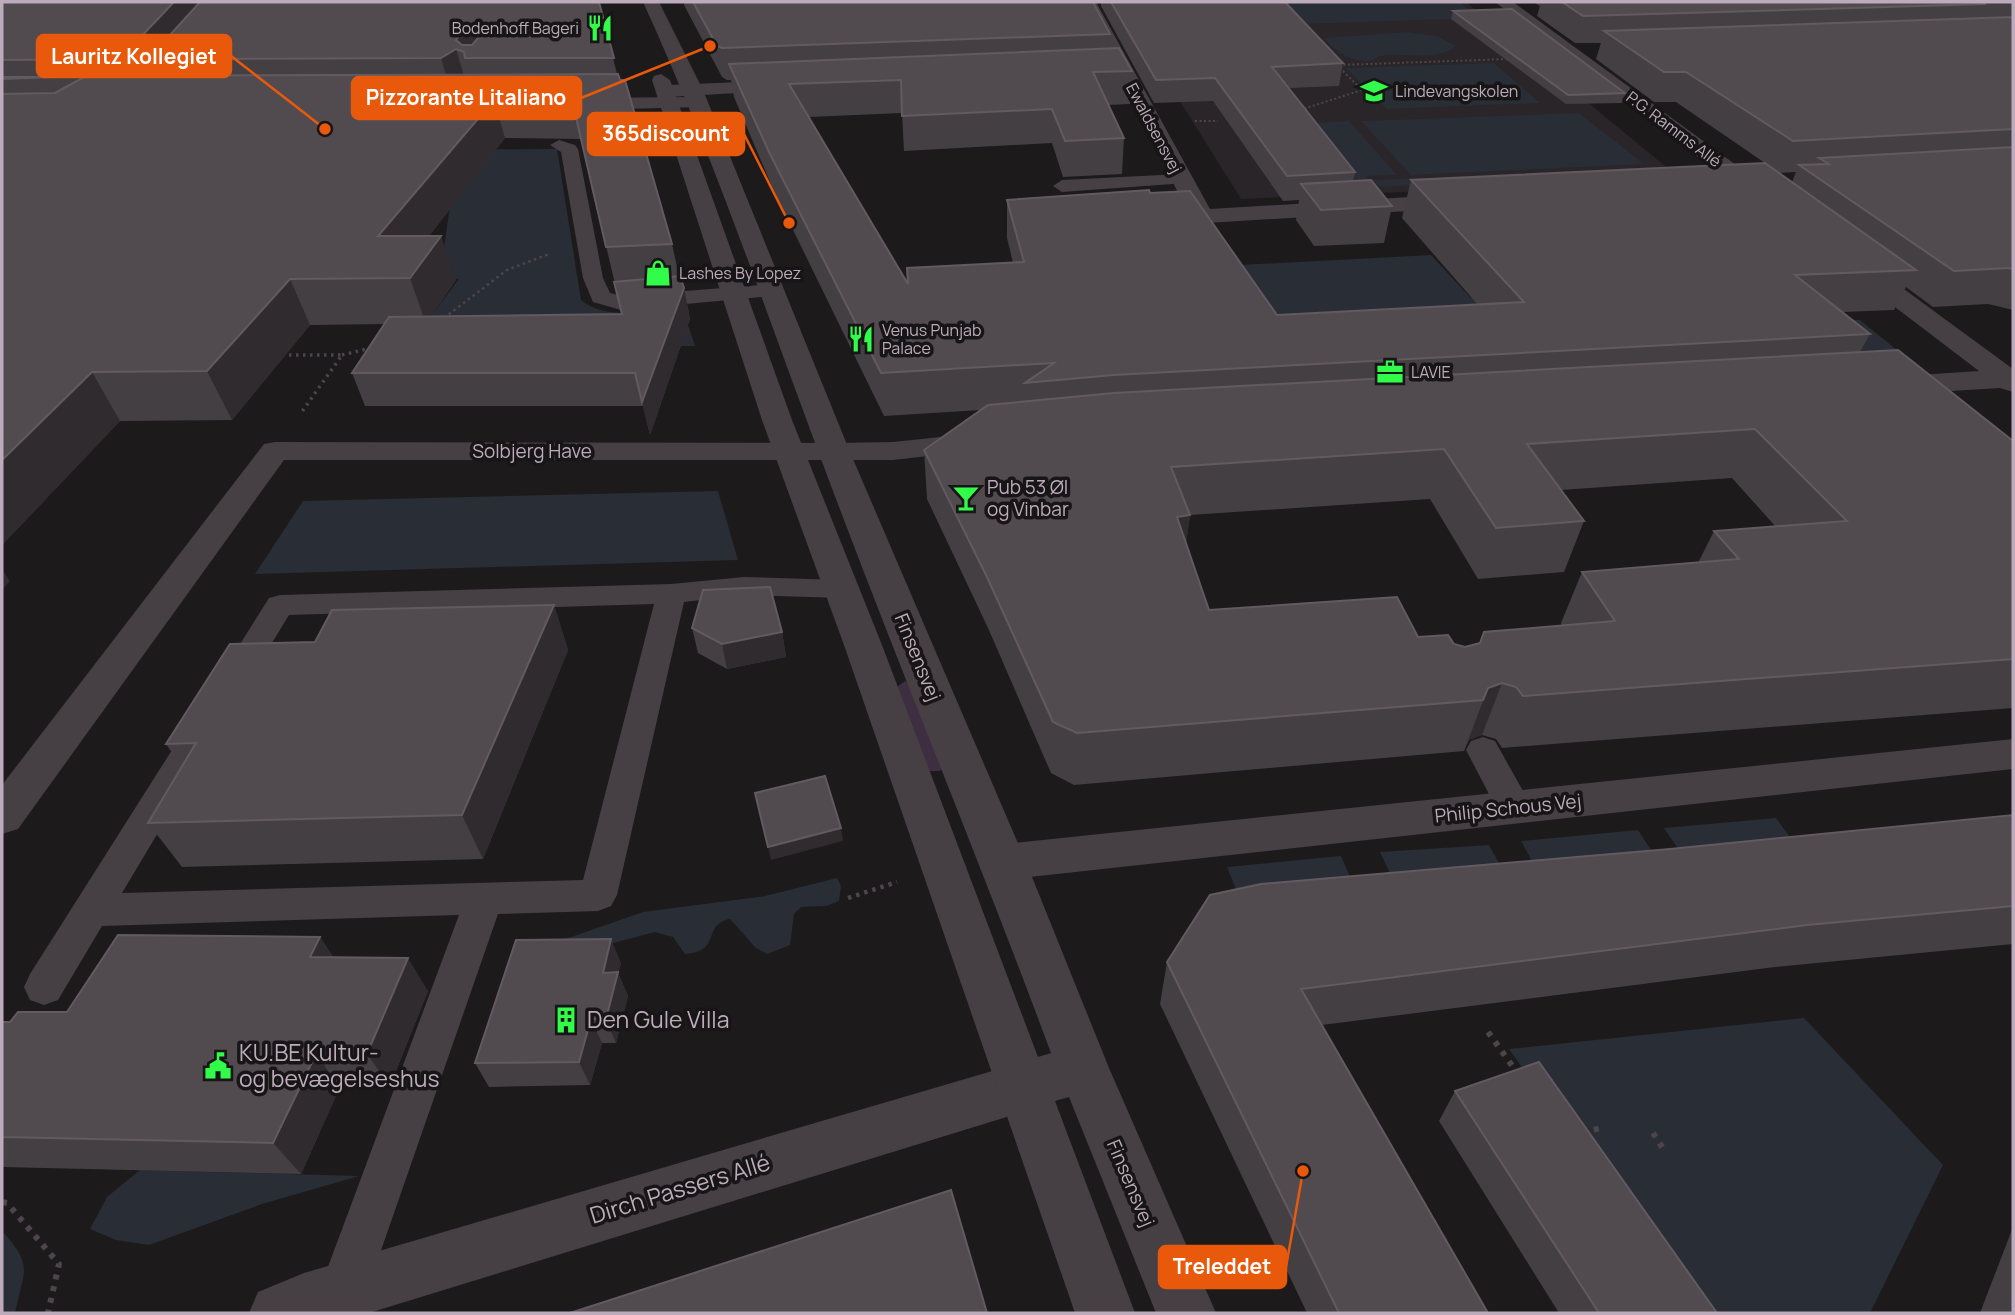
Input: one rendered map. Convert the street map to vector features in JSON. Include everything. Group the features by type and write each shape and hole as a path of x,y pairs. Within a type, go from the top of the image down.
{"street":[{"name":"Finsensvej","path":"651,2 736,294 789,452 1105,1313"},
{"name":"Ewaldsensvej","path":"1088,2 1117,72 1202,216"},
{"name":"P.G. Ramms Allé","path":"1503,2 1582,53 1781,209"},
{"path":"564,104 677,91 804,85"},
{"name":"Finsensvej","path":"677,91 773,289 834,452 1003,862 1083,1068 1186,1313"},
{"path":"1708,187 1776,183"},
{"path":"1136,220 1476,200"},
{"path":"1835,249 2011,380"},
{"path":"1864,387 2011,380"},
{"name":"Solbjerg Have","path":"275,451 834,452 893,451 1002,440"},
{"path":"2,817 275,451"},
{"name":"Philip Schous Vej","path":"1003,862 2013,754"},
{"name":"Dirch Passers Allé","path":"279,1313 1083,1068"}],"lane":[{"path":"559,145 569,149 593,278 601,296 621,303 773,289"},
{"path":"1062,186 1181,179"},
{"path":"44,987 280,605 671,594 744,586 841,589"},
{"path":"93,910 598,895 671,594"},
{"path":"1483,750 1514,807"},
{"path":"344,1291 484,898"}],"path":[{"path":"1337,65 1582,53"},
{"path":"1300,110 1362,90 1332,60"},
{"path":"436,324 507,270 587,242"},
{"path":"274,355 342,355 376,346"},
{"path":"275,451 342,355"},
{"path":"1488,1032 1525,1084"},
{"path":"1571,1134 1602,1128"},
{"path":"1653,1133 1666,1153"},
{"path":"2,1202 7,1203 59,1264 48,1313"}],"shaded area":[{"name":"Lindevangskolen","path":"1118,2 1466,2 1682,180 1241,199"},
{"path":"1262,2 1459,2 1479,18 1303,24"},
{"path":"1407,32 1437,36 1456,46 1434,55 1388,55 1364,61 1345,56 1323,38"},
{"path":"1494,63 1540,103 1387,109 1346,68"},
{"path":"1579,113 1644,164 1411,175 1361,121"},
{"path":"1349,121 1397,175 1366,176 1375,188 1308,191 1312,123"},
{"path":"557,149 581,300 592,307 616,313 682,307 695,346 408,346 459,279 440,277 452,191 122,151"},
{"path":"1658,167 1666,174 1380,187 1373,180"},
{"path":"1431,255 1471,298 1609,290 1274,337 1220,266"},
{"path":"1837,319 1860,320 1903,355 1836,359"},
{"path":"718,491 738,560 255,574 303,501"},
{"path":"1776,818 1816,873 1702,884 1664,828"},
{"path":"1638,830 1675,887 1553,899 1521,841"},
{"path":"1489,845 1520,902 1408,912 1380,852"},
{"path":"1341,856 1367,916 1251,927 1227,867"},
{"path":"837,878 841,886 839,901 826,906 801,907 794,914 790,945 767,954 756,948 730,919 716,927 704,948 685,954 673,937 655,932 602,946 531,951 643,912 765,896"},
{"path":"1804,1018 1943,1165 1870,1313 1694,1313 1509,1049"},
{"path":"140,1170 359,1176 262,1204 149,1245 116,1240 90,1229 107,1197"},
{"path":"2,1231 23,1261 23,1277 15,1313 2,1313"}],"building":[{"path":"2,2 174,2 120,59 2,60"},
{"path":"200,2 599,2 614,58 465,58 464,52 456,49 441,58 148,59","holes":["476,24 485,30 472,45 462,45 456,40 467,26"]},
{"path":"693,2 1093,2 1110,34 722,48 717,46"},
{"path":"1111,2 1285,2 1343,63 1272,67 1355,172 1287,176 1215,78 1156,80"},
{"path":"1562,2 1980,2 1986,4 1583,16"},
{"path":"1512,9 1625,93 1568,95 1453,11"},
{"path":"2013,17 2013,129 1793,141 1686,72 1664,72 1604,31"},
{"path":"1119,48 1132,71 1093,72 1124,138 1065,141 1052,109 902,116 901,80 789,84 908,284 907,268 1024,262 1007,200 1149,190 1150,193 1190,191 1277,315 1524,302 1411,180 1765,163 1916,270 1795,275 1870,334 1114,375 1025,383 1054,363 881,373 769,152 729,64"},
{"path":"618,74 620,80 625,80 672,244 606,247 572,100 494,100 378,236 441,236 410,278 290,279 207,371 92,372 2,460 2,94 55,93 86,76"},
{"path":"2,77 55,77 2,79"},
{"path":"2013,147 2013,269 1954,271 1799,165 1829,164 1819,158"},
{"path":"1371,180 1392,206 1321,210 1301,184"},
{"path":"680,276 684,288 642,402 635,373 352,373 389,317 622,314 614,282"},
{"path":"1898,350 2013,441 2013,659 1523,696 1516,687 1502,683 1488,688 1483,700 1077,733 1053,722 987,577 924,450 988,405 1114,393","holes":["1755,429 1847,521 1714,531 1739,559 1582,572 1615,621 1484,632 1480,643 1465,647 1454,644 1448,635 1418,637 1397,597 1209,610 1177,517 1190,515 1171,467 1444,449 1496,528 1584,521 1527,444"]},
{"path":"770,587 782,632 722,644 692,628 703,590"},
{"path":"554,605 462,815 148,823 196,743 166,744 230,644 315,642 332,610"},
{"path":"825,776 841,828 768,847 755,793"},
{"path":"2013,815 2013,906 1807,925 1301,989 1488,1313 1339,1313 1167,962 1210,895 1261,884 1670,849"},
{"name":"KU.BE Kultur- og bevægelseshus","path":"118,935 320,937 310,957 408,958 367,1054 316,1054 273,1143 2,1137 2,1022 10,1022 18,1012 67,1012"},
{"name":"Den Gule Villa","path":"611,939 603,973 618,972 606,1019 591,1019 579,1062 475,1063 516,940"},
{"path":"1539,1062 1717,1313 1599,1313 1455,1091"},
{"path":"951,1190 987,1313 570,1313"}],"waterway":[{"path":"905,687 934,766"}],"place":[{"name":"Bodenhoff Bageri","path":"600,28"},
{"name":"Pizzorante Litaliano","path":"710,46"},
{"name":"Lindevangskolen","path":"1374,91"},
{"name":"Lauritz Kollegiet","path":"325,129"},
{"name":"365discount","path":"789,223"},
{"name":"Lashes By Lopez","path":"658,273"},
{"name":"Venus Punjab Palace","path":"861,339"},
{"name":"LAVIE","path":"1390,372"},
{"name":"Pub 53 Øl og Vinbar","path":"966,498"},
{"name":"Den Gule Villa","path":"566,1020"},
{"name":"KU.BE Kultur- og bevægelseshus","path":"218,1066"},
{"name":"Treleddet","path":"1303,1171"}]}
